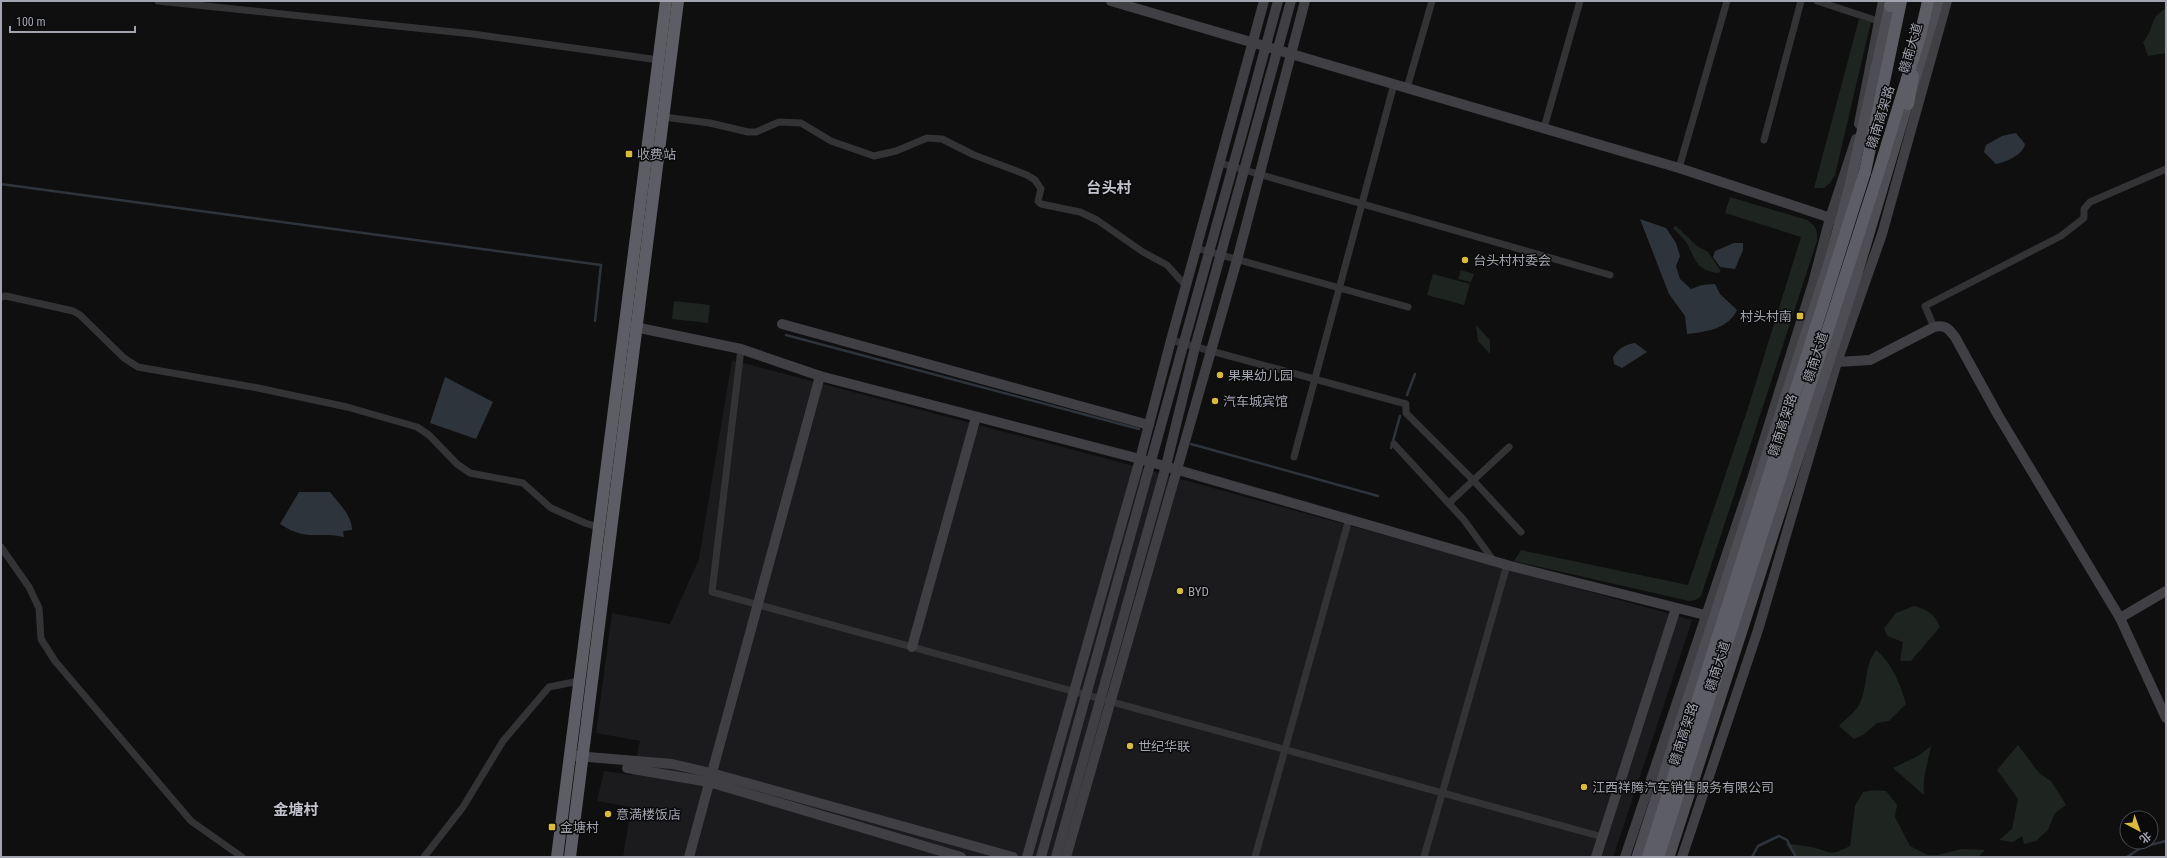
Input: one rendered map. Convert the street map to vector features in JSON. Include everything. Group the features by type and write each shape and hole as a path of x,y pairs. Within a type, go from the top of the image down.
{"highway":[{"path":"557,857 576,758 609,534 666,1"},
{"path":"570,857 579,682 598,527 664,117 678,1"},
{"name":"赣南高架路","path":"1658,857 1877,177 1920,36 1928,1"},
{"name":"赣南高架路","path":"1648,857 1865,172 1891,2"},
{"path":"1908,104 1920,36"}],"main road":[{"name":"赣南大道","path":"1669,857 1857,274 1938,1"},
{"name":"赣南大道","path":"1637,857 1828,266 1850,186 1891,2"},
{"path":"1850,186 1881,196"},
{"path":"1828,266 1857,274"}],"street":[{"path":"158,1 473,34 659,60"},
{"path":"1111,1 1679,168 1882,234"},
{"path":"1027,857 1140,459 1170,340 1264,1"},
{"path":"1041,857 1152,462 1183,343 1278,1"},
{"path":"1056,857 1099,698 1166,466 1195,347 1276,49 1291,1"},
{"path":"1066,857 1237,260 1258,174 1292,54 1305,1"},
{"path":"1407,88 1432,1"},
{"path":"1544,128 1580,1"},
{"path":"1679,168 1727,1"},
{"path":"1764,140 1801,1"},
{"path":"1817,1 1878,21"},
{"path":"1682,857 1758,630 1836,362 1882,234 1947,1"},
{"path":"1625,857 1754,472 1813,283 1830,218 1855,143 1878,21 1891,2"},
{"path":"1294,457 1394,84"},
{"path":"664,117 710,123 748,132 756,132 779,122 801,123 831,141 874,156 896,151 927,138 942,139 986,160 1026,175 1038,184 1041,189 1038,201 1041,204 1080,212 1097,220 1143,252 1167,264 1186,285"},
{"path":"1220,163 1610,275"},
{"path":"1934,327 1925,306 2061,236 2084,218 2084,209 2090,202 2166,169"},
{"path":"1196,248 1408,307"},
{"path":"1,297 6,296 73,311 80,315 124,358 138,366 244,385 347,407 417,427 423,430 457,464 470,473 523,483 551,508 598,527"},
{"path":"782,324 1149,424"},
{"path":"1836,362 1870,360 1934,327 1942,325 1948,328 1955,337 2002,422 2120,618 2166,718"},
{"path":"631,326 741,349 820,376 1152,462 1507,565 1705,615"},
{"path":"1170,340 1406,404 1406,413 1473,480 1521,532"},
{"path":"741,349 712,592 1603,837"},
{"path":"688,857 820,376"},
{"path":"912,647 976,416"},
{"path":"1394,444 1464,520 1493,560"},
{"path":"1449,503 1509,447"},
{"path":"1255,857 1349,519"},
{"path":"1,547 30,587 39,608 41,639 54,661 191,821 242,857"},
{"path":"1424,857 1507,565"},
{"path":"2120,618 2166,591"},
{"path":"1596,857 1676,608"},
{"path":"424,857 463,807 503,741 549,687 579,682"},
{"path":"576,758 710,778 1013,857"},
{"path":"710,778 961,857"}],"shaded area":[{"path":"2166,9 2166,53 2148,56 2143,42 2149,33 2156,16"},
{"path":"1859,19 1871,22 1835,175 1830,183 1824,188 1814,188"},
{"path":"2016,133 2025,144 2024,148 2018,155 1996,164 1984,152 1986,145 2002,136"},
{"path":"1730,197 1807,220 1816,229 1817,241 1701,596 1696,600 1689,601 1514,561 1521,550 1688,585 1747,411 1801,237 1725,213"},
{"path":"1640,219 1666,228 1676,243 1680,256 1676,266 1680,279 1691,289 1702,285 1715,284 1720,294 1737,310 1728,321 1709,331 1687,334 1685,316 1669,294"},
{"path":"1676,226 1697,246 1708,252 1721,271 1718,273 1711,272 1701,267 1695,261 1688,245 1673,228"},
{"path":"1734,243 1743,243 1743,250 1735,269 1720,267 1713,257 1715,251"},
{"path":"1461,270 1474,274 1471,282 1458,279"},
{"path":"1433,274 1470,284 1464,305 1427,295"},
{"path":"674,301 710,305 708,323 672,319"},
{"path":"1476,325 1490,340 1490,354 1478,341"},
{"path":"1635,343 1647,352 1622,368 1614,364 1613,357 1617,351 1622,347"},
{"path":"732,360 1119,462 1692,620 1613,857 623,857 631,807 597,801 604,771 632,775 640,741 596,733 612,613 670,624 699,559"},
{"path":"445,377 493,402 476,439 430,423"},
{"path":"299,492 330,492 350,519 352,530 343,531 344,537 335,535 312,535 298,533 280,524"},
{"path":"1914,606 1930,613 1936,619 1940,627 1911,661 1900,661 1903,642 1887,636 1884,628 1896,613"},
{"path":"1876,650 1891,668 1906,704 1889,721 1877,723 1863,735 1854,739 1839,726 1854,712 1860,703 1870,662"},
{"path":"2018,745 2040,774 2051,781 2066,805 2055,813 2048,830 2036,841 2024,844 2022,836 2013,842 1999,840 2012,829 2018,799 1997,770"},
{"path":"1931,746 1925,777 1924,795 1893,768 1918,756"},
{"path":"1874,790 1886,791 1897,805 1895,817 1910,846 1928,855 1937,855 1962,849 1985,850 1978,857 1795,857 1785,843 1811,847 1833,853 1850,846 1855,806 1863,792"}],"waterway":[{"path":"1,184 601,265 595,321"},
{"path":"786,335 1139,429"},
{"path":"1407,395 1415,374"},
{"path":"1391,448 1400,416"},
{"path":"1191,444 1378,496"},
{"path":"1752,857 1758,846 1779,836 1787,840 1796,857"},
{"path":"2127,857 2142,847 2166,841"}],"place":[{"name":"收费站","path":"629,154"},
{"name":"台头村村委会","path":"1465,260"},
{"name":"村头村南","path":"1800,316"},
{"name":"果果幼儿园","path":"1220,375"},
{"name":"汽车城宾馆","path":"1215,401"},
{"name":"BYD","path":"1180,591"},
{"name":"世纪华联","path":"1130,746"},
{"name":"江西祥腾汽车销售服务有限公司","path":"1584,787"},
{"name":"意満楼饭店","path":"608,814"},
{"name":"金塘村","path":"552,827"}],"district":[{"name":"台头村","path":"1109,188"},
{"name":"金塘村","path":"296,810"}]}
